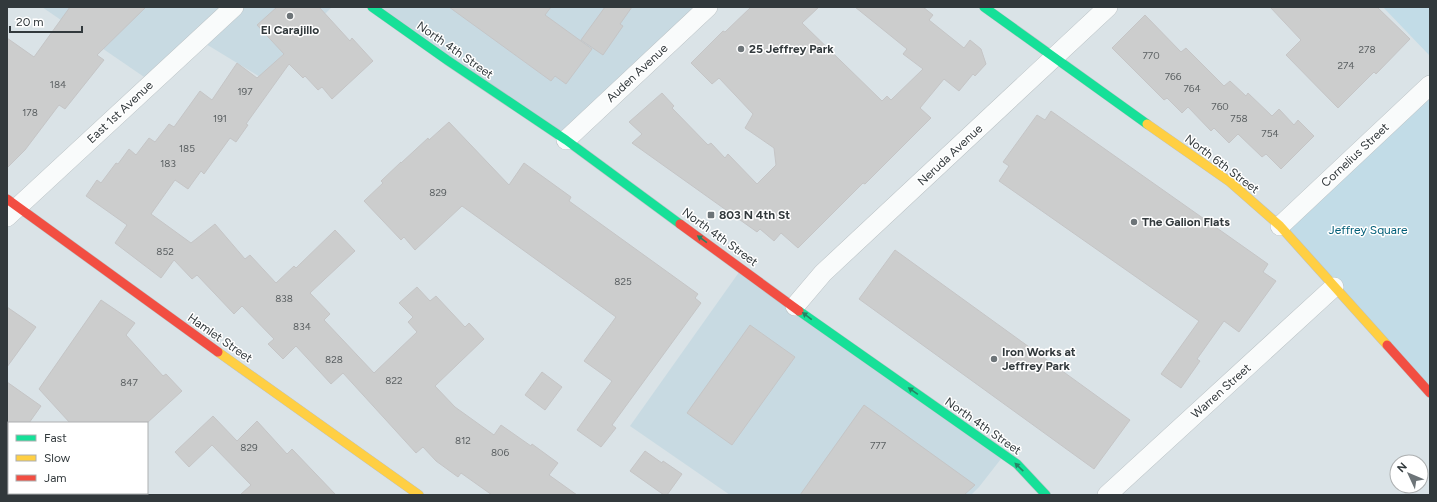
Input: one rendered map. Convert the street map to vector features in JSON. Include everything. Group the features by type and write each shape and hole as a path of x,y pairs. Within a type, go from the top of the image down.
{"street":[{"name":"East 1st Avenue","path":"11,208 234,7"},
{"name":"North 4th Street","path":"372,7 566,140 795,306 1017,464 1046,495"},
{"name":"Auden Avenue","path":"566,140 708,7"},
{"name":"North 6th Street","path":"984,7 1230,182 1280,226 1430,393"},
{"name":"Neruda Avenue","path":"795,306 826,270 1108,7"},
{"name":"Cornelius Street","path":"1280,226 1430,85"},
{"name":"Hamlet Street","path":"11,208 160,310 419,495"},
{"name":"Warren Street","path":"1107,495 1334,287"}],"shaded area":[{"path":"42,7 231,7 150,81"},
{"path":"239,7 332,7 260,77 201,41"},
{"path":"369,7 704,7 559,141"},
{"path":"742,268 1004,455 979,487 971,495 730,495 630,426"}],"green space":[{"path":"1383,7 1430,7 1430,56"},
{"name":"Jeffrey Square","path":"1430,85 1430,393 1280,226"}],"building":[{"path":"70,7 146,7 97,55 104,60 65,109 59,105 25,150 7,168 7,38 34,57"},
{"path":"277,7 319,7 350,41 352,38 373,61 332,99 322,87 318,90 305,76 303,78 289,64 246,124 248,125 236,142 230,138 204,174 201,171 188,189 175,180 151,214 191,243 215,224 245,259 250,255 276,283 294,266 296,268 335,230 355,251 310,293 330,314 324,320 374,373 417,332 408,322 413,317 399,303 417,287 430,301 436,296 465,327 469,323 484,339 435,386 455,407 494,435 501,425 531,446 532,444 558,463 549,475 577,495 492,495 461,473 458,477 436,461 423,447 416,453 343,373 331,384 296,346 283,359 268,344 274,339 242,306 234,314 197,275 192,279 174,260 161,278 115,243 127,225 86,196 97,180 101,183 129,149 136,155 149,138 155,142 169,124 174,127 200,91 212,100 237,63 257,78 284,54 257,25"},
{"path":"449,7 551,7 545,15 592,49 566,84 555,76 551,81"},
{"path":"605,7 632,7 620,24 623,26 603,55 581,40"},
{"path":"751,7 819,7 802,23 882,101 887,96 891,100 923,69 903,54 907,49 855,7 923,7 933,15 929,20 964,48 970,40 981,49 986,64 975,76 973,74 959,91 944,79 920,108 931,118 798,248 781,233 774,241 760,229 757,232 632,143 642,134 629,122 662,93 674,106 672,108 708,145 711,143 725,158 728,154 757,184 776,165 774,148 745,128 753,114 719,78 712,84 691,63 723,31 725,32"},
{"path":"1270,7 1377,7 1410,39 1376,74 1374,72 1338,108 1286,55 1301,40"},
{"path":"1145,15 1181,52 1186,48 1224,86 1230,81 1246,96 1248,93 1272,116 1279,109 1294,125 1298,120 1314,136 1281,169 1266,154 1262,157 1238,134 1229,143 1214,128 1211,131 1188,107 1182,113 1167,98 1164,100 1112,48"},
{"name":"The Galion Flats","path":"1051,111 1268,264 1263,272 1276,281 1239,332 1224,321 1197,359 1200,361 1181,388 1161,374 1199,321 999,181 1009,166 1003,162 1037,115 1045,120"},
{"path":"449,122 509,185 524,163 571,197 569,201 698,294 695,298 701,303 612,425 616,428 601,447 577,430 612,381 584,361 616,317 462,206 415,250 404,237 401,240 364,201 383,183 381,181 401,162"},
{"name":"Iron Works at Jeffrey Park","path":"895,250 1130,420 1094,469 859,299"},
{"path":"101,300 135,323 126,335 163,376 166,374 182,391 148,422 69,422 39,389"},
{"path":"7,307 36,327 7,367"},
{"path":"750,325 795,357 732,445 687,413"},
{"path":"542,372 562,387 545,410 525,395"},
{"path":"7,382 41,406 30,422 7,423"},
{"path":"864,405 975,485 964,495 800,495"},
{"path":"213,416 237,441 257,421 287,454 292,449 336,495 240,495 251,485 212,445 189,467 175,452"},
{"path":"645,451 662,463 663,461 682,474 667,495 664,495 630,471"}],"traffic: fast":[{"path":"372,7 447,60 566,140 680,224"},
{"path":"984,7 1147,124"},
{"path":"799,311 1017,464 1046,495"}],"traffic: slow":[{"path":"1147,124 1230,182 1280,226 1387,345"},
{"path":"218,352 419,495"}],"traffic: jam":[{"path":"7,199 218,352"},
{"path":"680,224 799,311"},
{"path":"1387,345 1430,393"}],"place":[{"name":"El Carajillo","path":"290,16"},
{"name":"25 Jeffrey Park","path":"741,49"},
{"name":"803 N 4th St","path":"711,215"},
{"name":"The Galion Flats","path":"1134,222"},
{"name":"Iron Works at Jeffrey Park","path":"994,359"}]}
